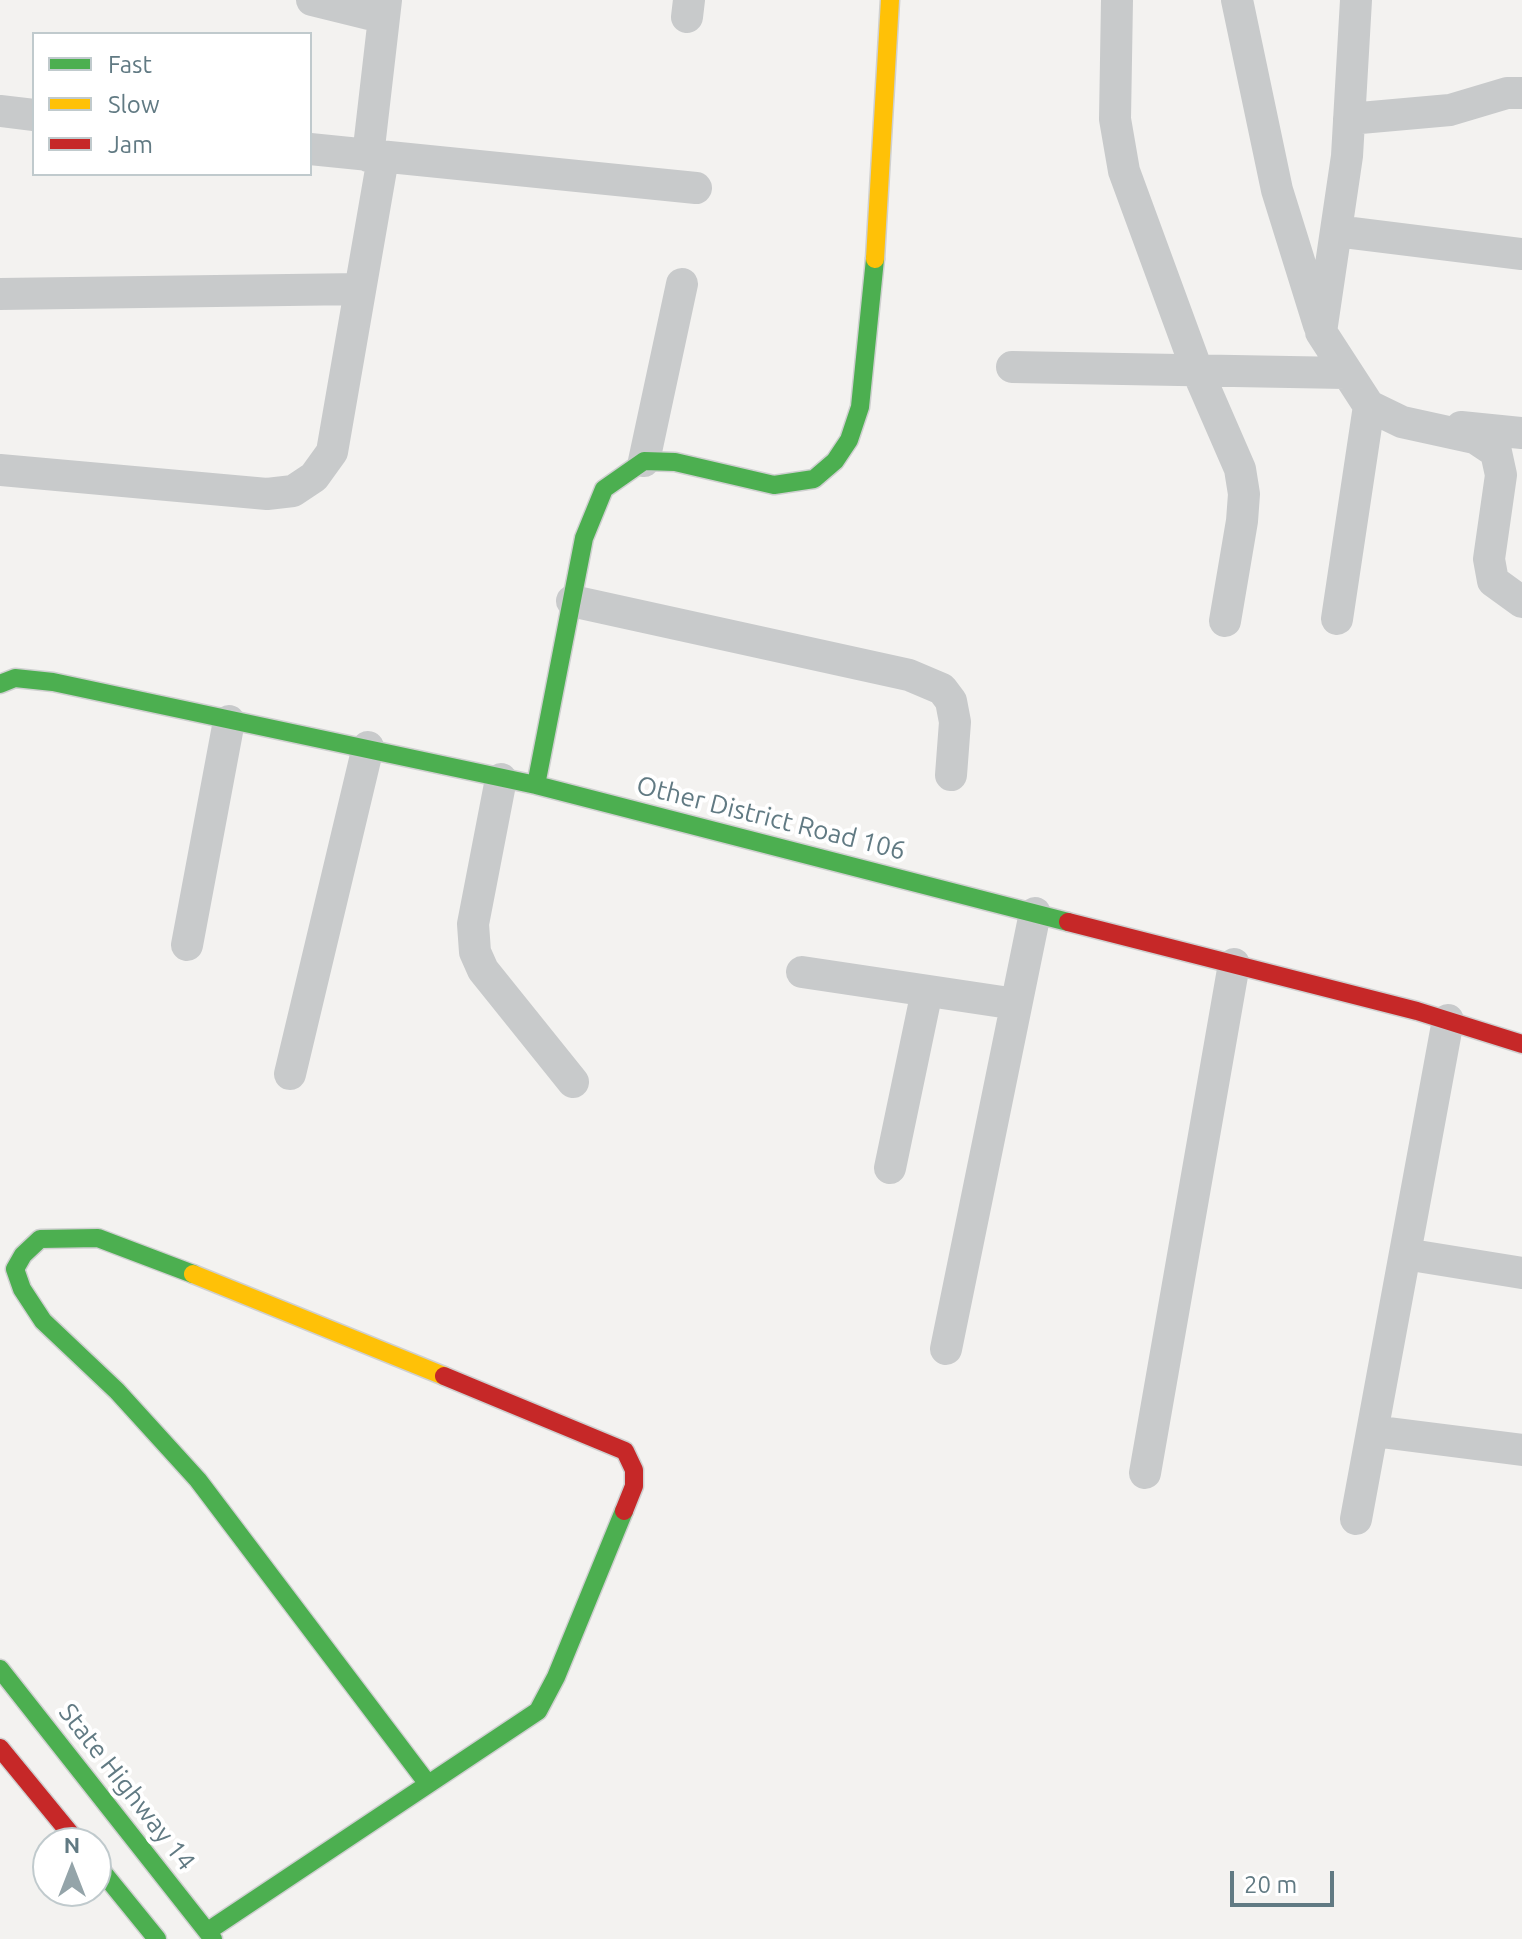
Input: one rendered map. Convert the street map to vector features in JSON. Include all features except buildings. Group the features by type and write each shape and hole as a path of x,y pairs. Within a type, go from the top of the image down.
{"street":[{"path":"0,470 267,494 293,491 314,477 332,452 360,289 376,157 384,9 312,0"},
{"path":"536,785 584,538 604,489 644,461 675,462 774,485 814,479 835,461 849,440 860,407 879,219 890,0"},
{"path":"1117,0 1115,119 1124,171 1197,370 1232,444 1244,494 1225,621"},
{"path":"1237,0 1277,190 1321,332 1369,406 1402,422 1475,438 1496,452 1501,475 1489,559 1493,581 1522,602"},
{"path":"1321,332 1349,119 1356,0"},
{"path":"1349,119 1450,110 1507,93 1522,93"},
{"path":"0,111 32,115"},
{"path":"312,149 696,188"},
{"path":"1336,231 1522,254"},
{"path":"644,461 682,284"},
{"path":"0,294 360,289"},
{"path":"1012,367 1345,373"},
{"path":"1337,619 1369,406"},
{"path":"1402,422 1522,433"},
{"path":"572,601 909,675 942,689 951,701 955,722 951,775"},
{"name":"Other District Road 106","path":"5,678 53,682 536,785 1448,1020 1522,1044"},
{"path":"187,945 229,721"},
{"path":"290,1074 368,747"},
{"path":"501,779 473,924 475,952 483,970 573,1082"},
{"path":"946,1349 1035,913"},
{"path":"1145,1473 1234,964"},
{"path":"802,972 1016,1004"},
{"path":"890,1168 927,991"},
{"path":"1356,1519 1448,1020"},
{"path":"210,1935 538,1711 556,1677 634,1486 634,1470 625,1451 125,1246 98,1238 40,1239 23,1255 15,1269 22,1289 43,1321 117,1391 198,1480 428,1784"},
{"path":"1405,1254 1522,1273"},
{"path":"1373,1431 1522,1450"},
{"name":"State Highway 14","path":"0,1669 210,1935"},
{"path":"0,1748 65,1827"},
{"path":"112,1884 157,1939"}],"traffic: fast":[{"path":"536,785 584,538 604,489 644,461 675,462 774,485 814,479 835,461 849,440 860,407 875,259"},
{"path":"0,684 15,678 53,682 536,785 1068,922"},
{"path":"193,1274 98,1238 40,1239 23,1255 15,1269 22,1289 43,1321 117,1391 198,1480 428,1784"},
{"path":"208,1931 538,1711 556,1677 624,1511"},
{"path":"0,1669 213,1939"},
{"path":"112,1884 157,1939"}],"traffic: slow":[{"path":"875,259 890,0"},
{"path":"193,1274 444,1376"}],"traffic: jam":[{"path":"1068,922 1417,1011 1522,1044"},
{"path":"444,1376 625,1451 634,1470 634,1486 624,1511"},
{"path":"0,1748 65,1827"}]}
